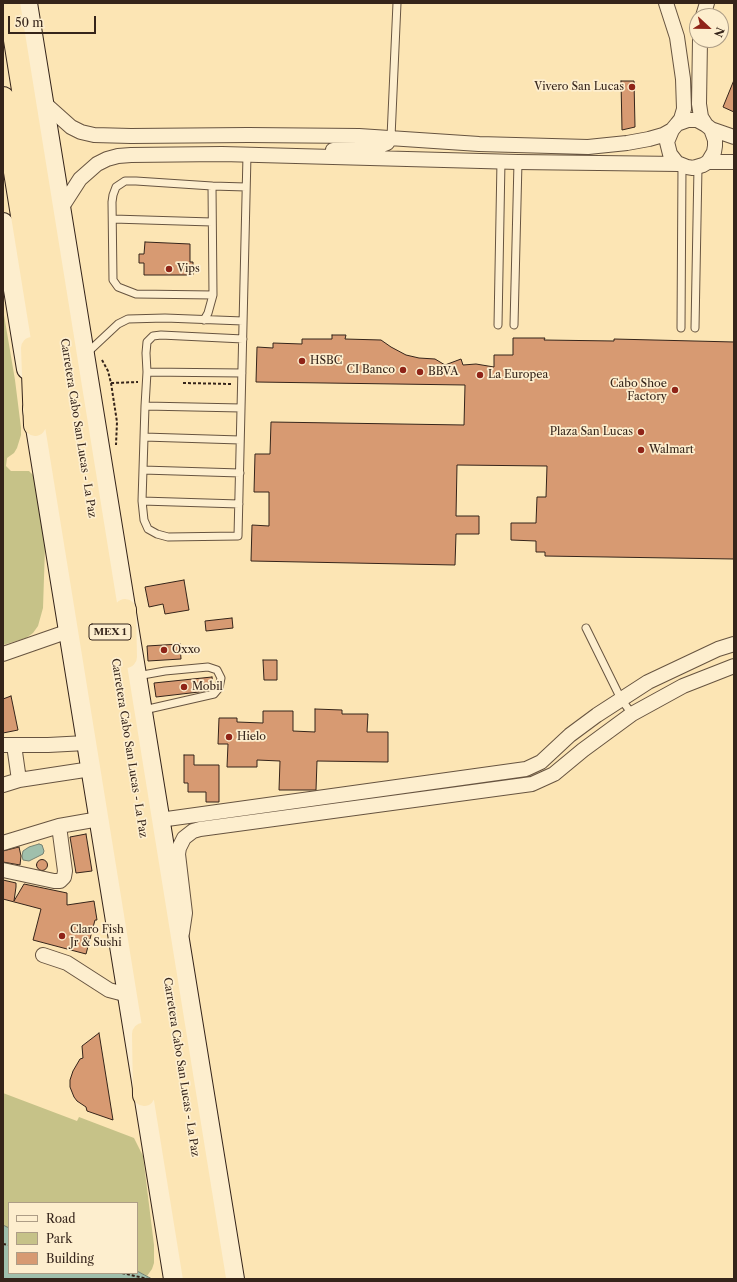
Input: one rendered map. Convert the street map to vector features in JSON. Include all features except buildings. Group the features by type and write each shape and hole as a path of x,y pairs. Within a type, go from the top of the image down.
{"highway":[{"name":"Carretera Cabo San Lucas - La Paz","path":"9,3 132,768 203,1270"},
{"name":"Carretera Cabo San Lucas - La Paz","path":"3,98 141,955 203,1270"},
{"path":"26,239 36,425"},
{"path":"125,610 126,668 132,768"},
{"path":"141,955 144,1095"}],"main road":[{"path":"27,3 60,210 93,358 125,610 234,1279"},
{"path":"3,223 174,1279"}],"street":[{"path":"666,3 677,37 683,80 684,109 681,119 674,127 667,142 673,160 680,165"},
{"path":"700,48 700,104 702,117 715,140 714,152 703,164"},
{"path":"43,102 71,127 94,135 264,135 391,138 479,144 588,147 649,139 663,135 684,121 692,120 701,122 709,127 734,137"},
{"path":"324,157 328,152 335,149 377,147 387,142 391,138"},
{"path":"60,210 80,179 97,164 118,156 131,155 247,155 680,165 693,168 703,164 734,162"},
{"path":"3,654 69,631"},
{"path":"158,811 162,817 168,819 520,771 531,768 541,762 570,735 597,715 648,682 718,649 734,644"},
{"path":"180,946 185,913 178,852 184,838 193,831 532,784 554,774 583,750 632,714 683,686 734,666"},
{"path":"19,780 8,745 86,743"},
{"path":"3,785 19,780 91,769"},
{"path":"3,843 58,826 99,818"},
{"path":"3,870 60,881 64,877 65,871 58,826"},
{"path":"43,956 67,964 109,990 128,995"}],"lane":[{"path":"391,138 398,3"},
{"path":"243,339 161,335 153,336 148,342 146,354 147,372 144,406 142,500 144,520 148,529 157,534 168,537 238,536 240,473 240,440 242,384 243,339 243,321 247,155"},
{"path":"498,325 501,161"},
{"path":"514,325 518,162"},
{"path":"695,328 703,164"},
{"path":"680,165 681,328"},
{"path":"213,294 136,294 118,287 113,280 113,195 116,187 125,181 246,187"},
{"path":"204,320 208,313 213,294 212,186"},
{"path":"112,219 212,222"},
{"path":"93,358 118,324 128,319 165,318 243,321"},
{"path":"147,372 242,373"},
{"path":"144,406 241,408"},
{"path":"144,437 240,440"},
{"path":"143,470 240,473"},
{"path":"142,500 239,504"},
{"path":"586,628 621,699 632,714"},
{"path":"136,676 165,671 208,668 217,670 221,678 219,688 214,694 142,710"}],"path":[{"path":"93,358 108,371 111,383 146,382"},
{"path":"178,383 242,384"},
{"path":"126,1274 148,1279"}],"green space":[{"path":"3,309 15,380 21,428 21,435 17,448 14,453 7,458 6,466 11,471 29,471 35,477 45,547 43,608 38,626 33,633 26,638 3,645"},
{"path":"3,1093 77,1121 79,1117 134,1138 143,1156 154,1245 154,1263 147,1276 138,1272 138,1202 8,1202 8,1228 3,1225"}],"shaded area":[{"path":"39,844 42,845 44,851 43,854 29,861 23,860 23,851 29,847"},
{"path":"3,1225 8,1228 8,1274 138,1274 138,1272 152,1279 3,1279"}],"place":[{"name":"Vivero San Lucas","path":"632,87"},
{"name":"Vips","path":"169,269"},
{"name":"HSBC","path":"302,361"},
{"name":"CI Banco","path":"403,370"},
{"name":"BBVA","path":"420,372"},
{"name":"La Europea","path":"480,375"},
{"name":"Cabo Shoe Factory","path":"675,390"},
{"name":"Plaza San Lucas","path":"641,432"},
{"name":"Walmart","path":"641,450"},
{"name":"Oxxo","path":"164,650"},
{"name":"Mobil","path":"184,687"},
{"name":"Hielo","path":"229,737"},
{"name":"Claro Fish Jr & Sushi","path":"62,936"}]}
